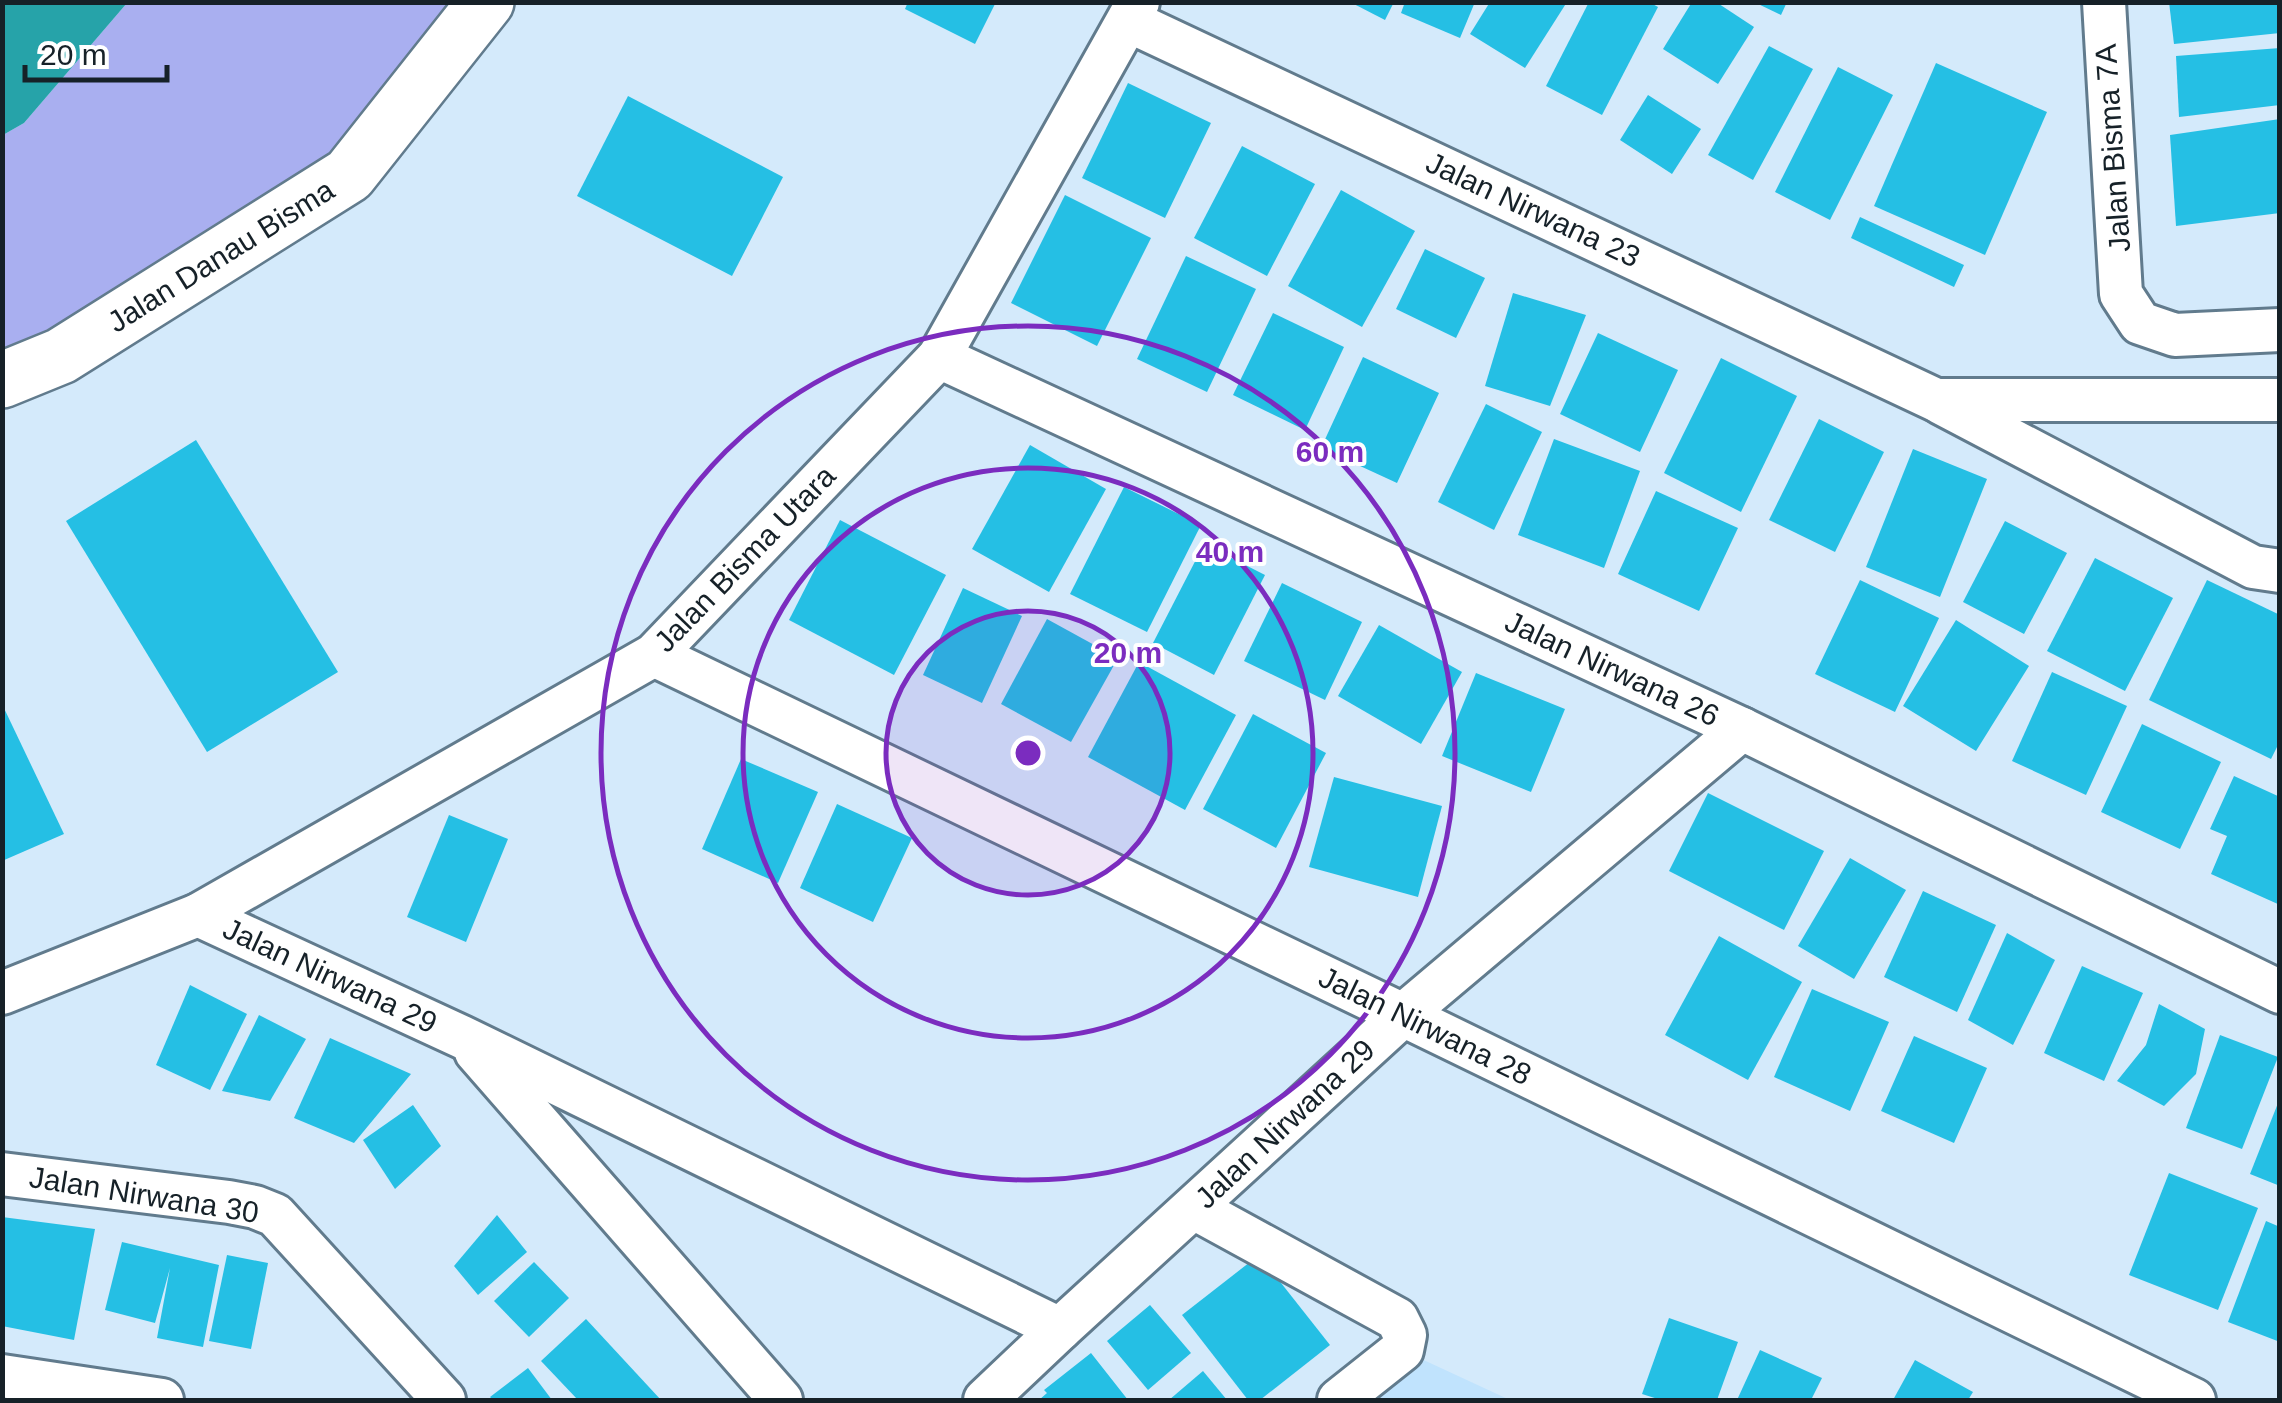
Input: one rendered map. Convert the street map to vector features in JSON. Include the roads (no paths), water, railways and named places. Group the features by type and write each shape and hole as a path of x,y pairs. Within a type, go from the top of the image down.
{"street":[{"name":"Jalan Danau Bisma","path":"2,380 62,356 349,175 486,2"},
{"name":"Jalan Bisma 7A","path":"2104,2 2122,294 2140,323 2175,335 2280,330"},
{"name":"Jalan Bisma Utara","path":"2,993 198,915 654,655 939,357 1134,12"},
{"name":"Jalan Nirwana 23","path":"1134,12 1936,400 2253,567 2280,571"},
{"name":"Jalan Nirwana 26","path":"939,357 1742,729 2280,992"},
{"name":"Jalan Nirwana 23","path":"1936,400 2280,400"},
{"name":"Jalan Nirwana 28","path":"654,655 2194,1400"},
{"name":"Jalan Nirwana 29","path":"985,1400 1403,1015 1742,729"},
{"name":"Jalan Nirwana 29","path":"198,915 462,1037 1060,1329"},
{"name":"Jalan Nirwana 29","path":"462,1037 781,1400"},
{"name":"Jalan Nirwana 30","path":"2,1174 229,1202 275,1216 444,1400"},
{"path":"1194,1208 1396,1319 1405,1335 1402,1350 1339,1400"},
{"path":"2,1376 162,1400"}]}
